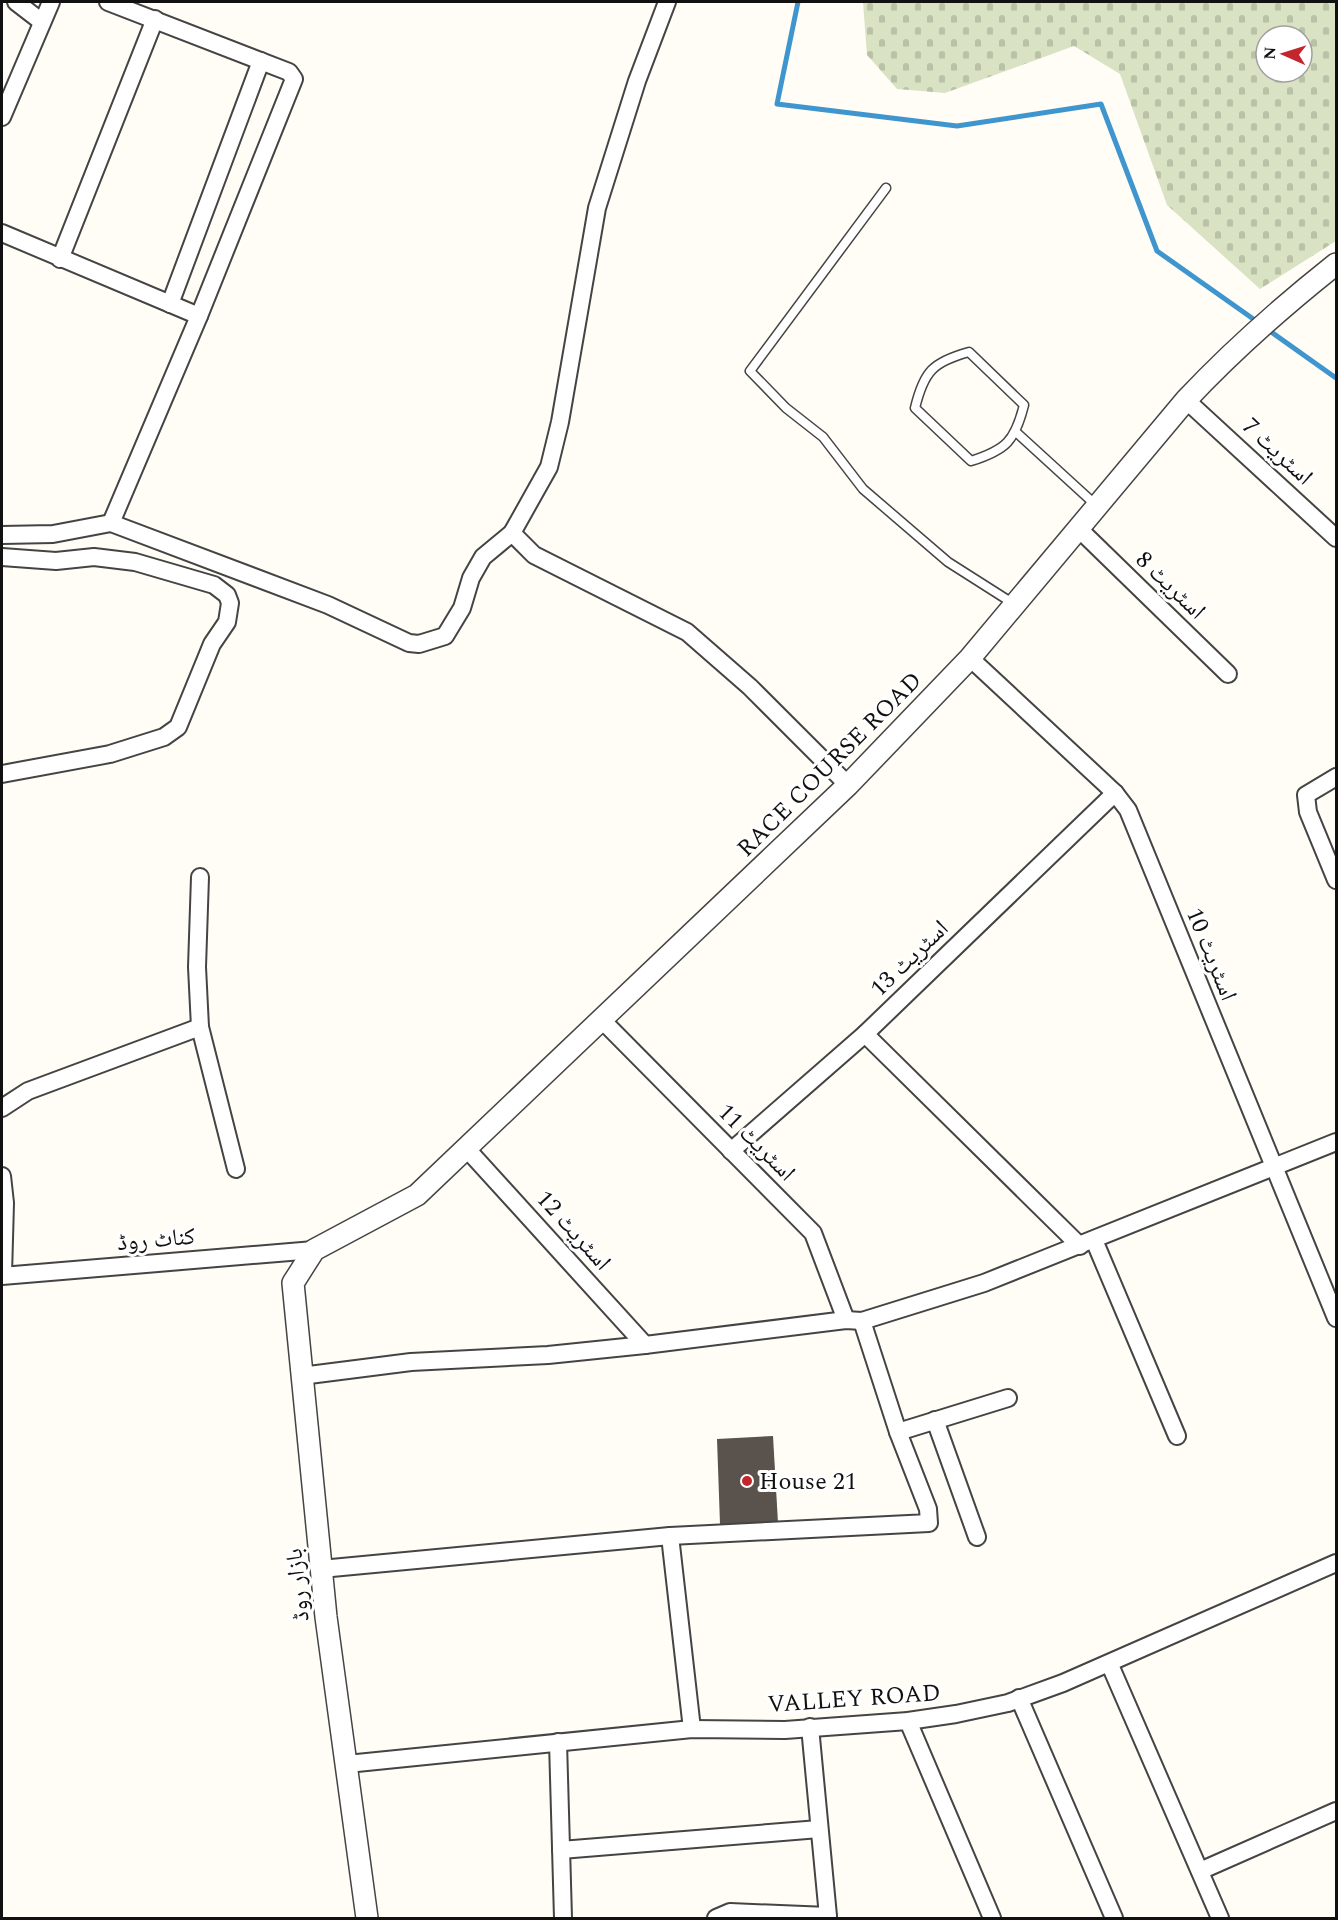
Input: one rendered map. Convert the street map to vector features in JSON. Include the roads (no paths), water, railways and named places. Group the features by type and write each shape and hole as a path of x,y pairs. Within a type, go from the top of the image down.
{"street":[{"path":"16,2 42,22"},
{"path":"2,117 51,2"},
{"path":"111,523 199,316 292,89 294,79 289,72 112,2"},
{"path":"2,535 53,534 111,523 328,605 409,643 419,644 445,636 462,608 471,578 483,558 512,533 549,467 566,388 597,208 637,81 667,2"},
{"path":"60,259 155,19"},
{"path":"170,304 261,61"},
{"path":"2,233 199,316"},
{"name":"RACE COURSE ROAD","path":"314,1250 417,1195 848,785 970,658 1014,604 1080,530 1186,400 1223,361 1336,264"},
{"name":"اسٹریٹ 7","path":"1186,400 1336,538"},
{"name":"اسٹریٹ 8","path":"1080,530 1228,674"},
{"path":"512,533 534,555 687,632 750,687 848,785"},
{"path":"2,557 56,561 94,556 135,562 214,585 226,595 230,603 227,622 212,644 178,727 164,737 110,754 2,774"},
{"name":"اسٹریٹ 10","path":"970,658 1115,793 1128,810 1336,1317"},
{"path":"1336,777 1306,795 1308,812 1336,880"},
{"name":"اسٹریٹ 13","path":"731,1151 865,1034 1115,793"},
{"path":"200,877 197,967 200,1028 236,1169"},
{"name":"اسٹریٹ 11","path":"601,1019 813,1233 854,1320 928,1509 929,1523 670,1536"},
{"path":"2,1108 28,1091 200,1028"},
{"path":"865,1034 1087,1243 1177,1436"},
{"path":"301,1376 411,1362 548,1355 645,1346 854,1320 984,1283 1336,1142"},
{"name":"اسٹریٹ 12","path":"466,1148 645,1346"},
{"path":"2,1176 5,1203 2,1276"},
{"name":"کناٹ روڈ","path":"2,1276 314,1250"},
{"name":"بازار روڈ","path":"314,1250 293,1283 321,1569 367,1918"},
{"path":"898,1432 1008,1398"},
{"path":"935,1420 977,1537"},
{"path":"321,1569 670,1536 692,1729"},
{"name":"VALLEY ROAD","path":"347,1764 692,1729 785,1730 908,1721 956,1714 1019,1698 1110,1665 1336,1563"},
{"path":"1110,1665 1220,1918"},
{"path":"1019,1698 1114,1918"},
{"path":"908,1721 992,1918"},
{"path":"716,1918 730,1912 828,1916 810,1727"},
{"path":"558,1742 563,1918"},
{"path":"1200,1871 1336,1811"},
{"path":"561,1850 819,1829"}],"lane":[{"path":"886,189 750,371 786,408 823,437 863,489 948,562 1014,604"},
{"path":"969,352 1024,405 1017,433 994,454 971,461 915,408 922,380 942,360 969,352"},
{"path":"1017,433 1098,507"}],"waterway":[{"path":"798,2 777,104 957,126 1101,104 1157,251 1259,323"},
{"path":"1267,329 1336,378"}],"place":[{"name":"House 21","path":"747,1481"}]}
